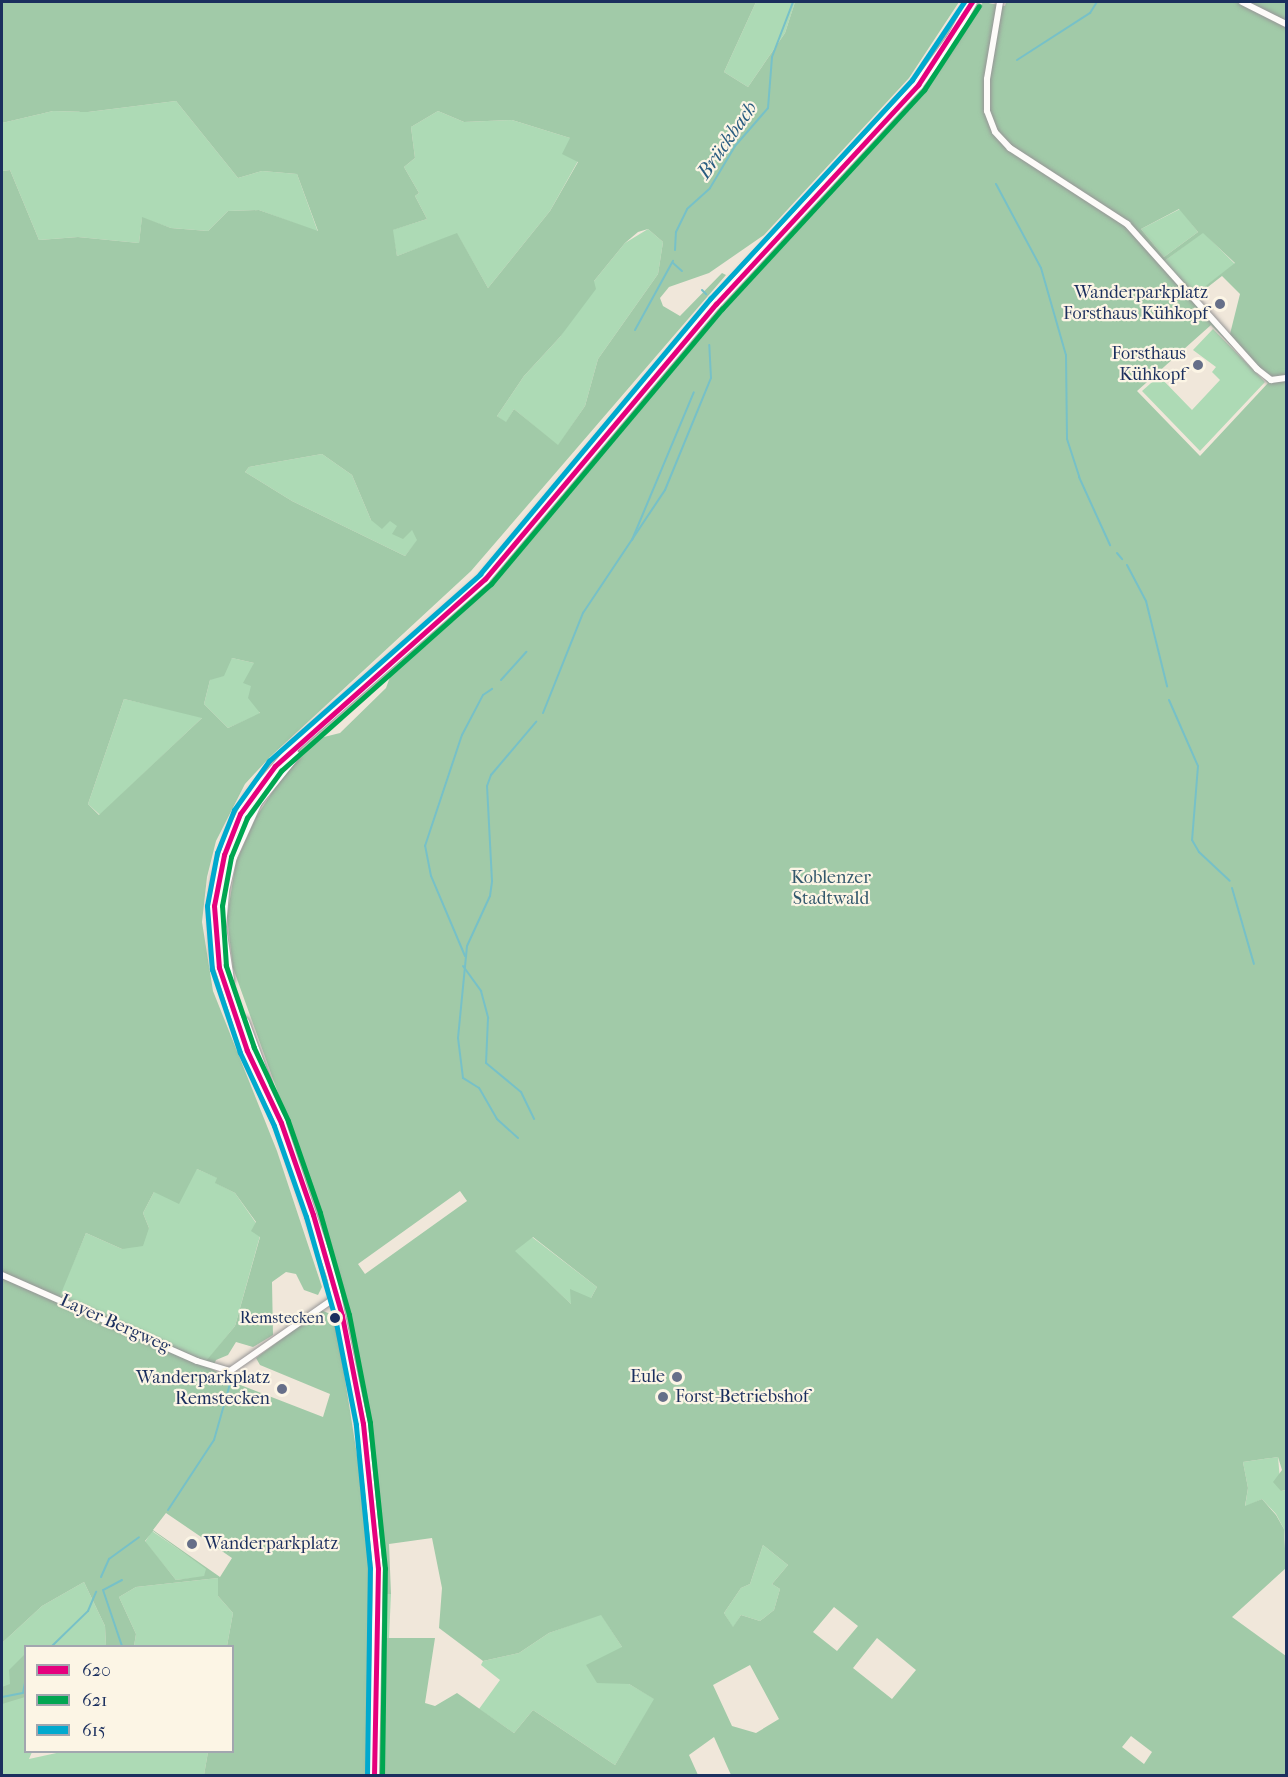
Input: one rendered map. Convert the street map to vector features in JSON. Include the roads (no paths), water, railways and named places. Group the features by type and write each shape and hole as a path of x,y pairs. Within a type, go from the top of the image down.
{"main road":[{"path":"374,1776 379,1646 375,1523 363,1424 337,1296 226,969 221,927 226,879 240,836 268,787 374,677 485,579 539,518 716,304 918,85 952,38 972,2"}],"street":[{"path":"1000,2 987,79 987,111 995,132 1010,148 1127,224 1257,369 1273,380 1287,378"},
{"path":"1242,2 1287,24"},
{"name":"Layer Bergweg","path":"2,1275 197,1361 230,1371 337,1296"}],"waterway":[{"name":"Brückbach","path":"675,250 676,232 687,209 710,188 735,146 768,108 772,57 793,2"},
{"path":"1017,60 1090,13 1097,2"},
{"path":"996,184 1041,268 1066,355 1067,439 1079,477 1110,545"},
{"name":"Brückbach","path":"635,330 673,261"},
{"path":"673,263 682,271"},
{"path":"702,290 706,294"},
{"path":"543,713 583,613 665,490 711,378 709,345"},
{"path":"632,540 694,392"},
{"path":"1117,553 1122,559"},
{"path":"1127,565 1146,601 1167,686"},
{"path":"501,680 526,652"},
{"path":"465,956 431,876 425,846 462,735 483,695 492,689"},
{"path":"1169,700 1198,766 1192,840 1199,852 1230,881"},
{"path":"518,1138 497,1119 479,1088 463,1078 458,1038 467,946 490,896 492,881 487,786 491,775 536,722"},
{"path":"1232,888 1254,964"},
{"path":"463,966 481,991 488,1018 486,1063 521,1092 534,1119"},
{"path":"168,1510 214,1440 230,1384"},
{"path":"101,1577 109,1559 139,1537"},
{"path":"122,1580 103,1590 122,1645"},
{"path":"53,1645 88,1611 96,1592"},
{"path":"2,1697 23,1693 24,1688"}],"place":[{"name":"Wanderparkplatz Forsthaus Kühkopf","path":"1220,304"},
{"name":"Forsthaus Kühkopf","path":"1198,365"},
{"name":"Remstecken","path":"335,1318"},
{"name":"Eule","path":"677,1377"},
{"name":"Wanderparkplatz Remstecken","path":"282,1389"},
{"name":"Forst-Betriebshof","path":"663,1397"},
{"name":"Wanderparkplatz","path":"192,1544"}],"park label":[{"name":"Koblenzer Stadtwald","path":"831,889"}]}
